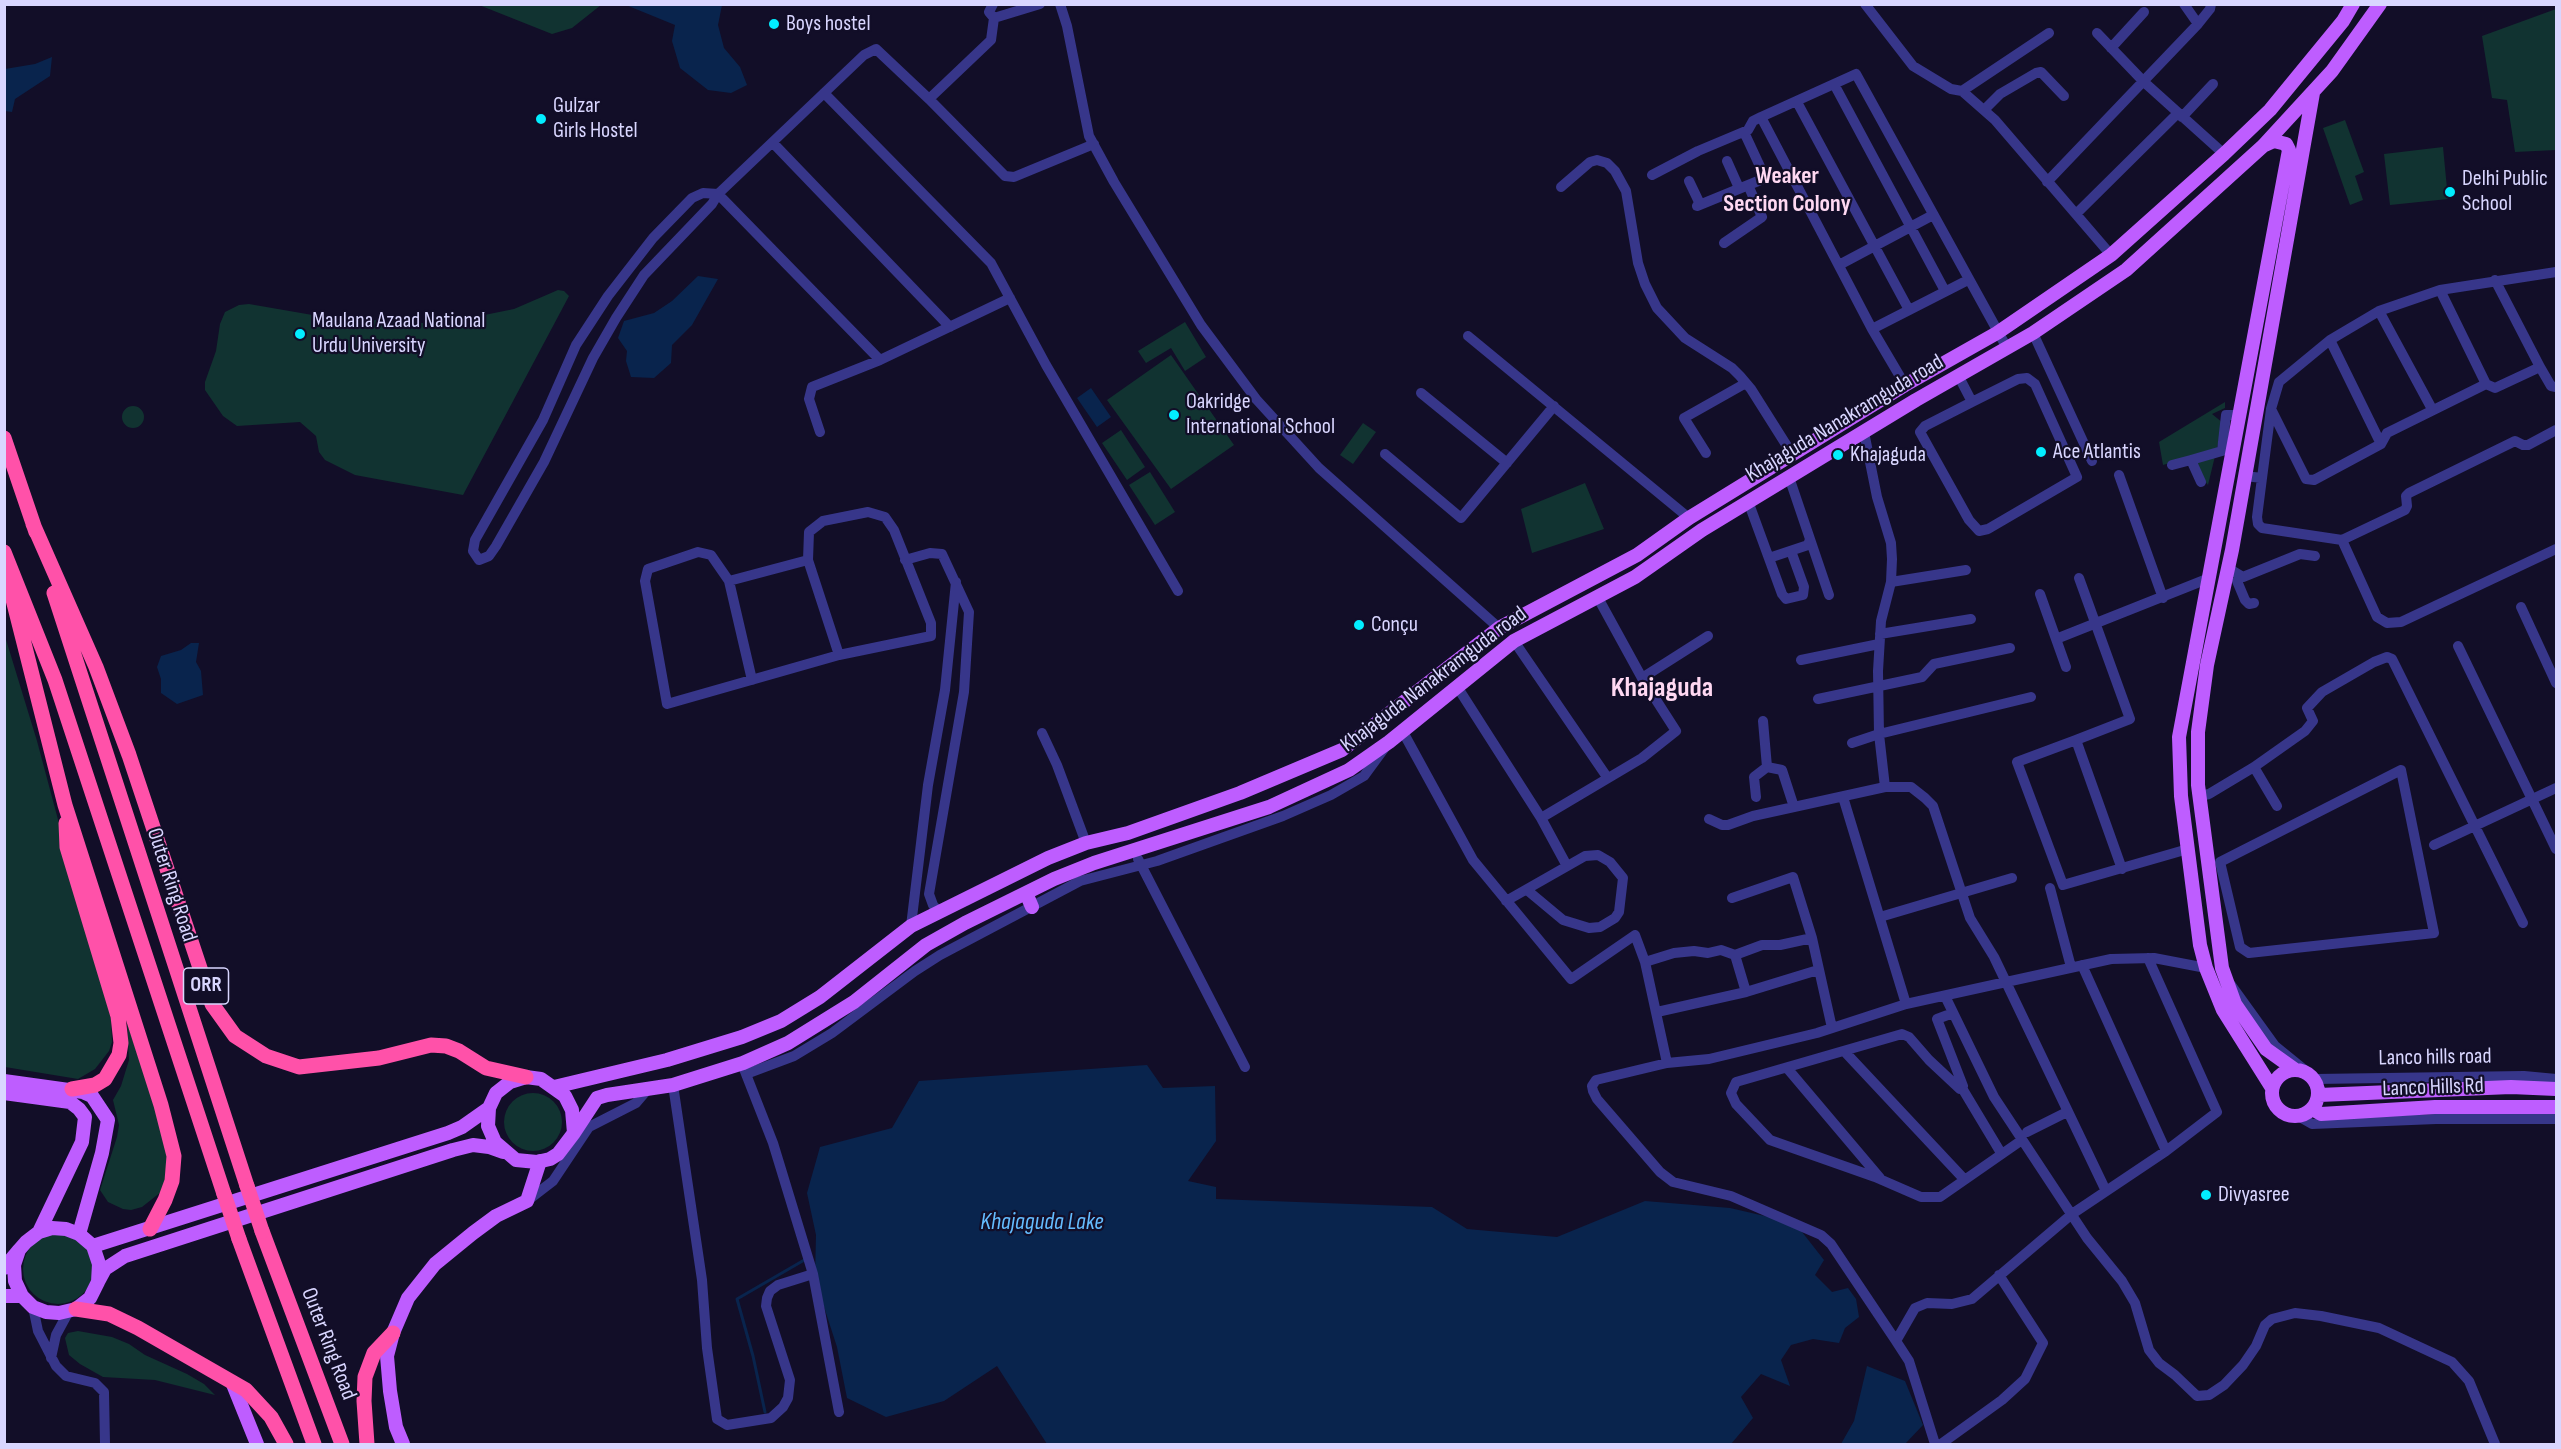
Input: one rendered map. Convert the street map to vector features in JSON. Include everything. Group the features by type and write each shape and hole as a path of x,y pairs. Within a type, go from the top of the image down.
{"highway":[{"name":"Outer Ring Road","path":"4,438 262,1231 342,1444"},
{"name":"ORR","path":"33,524 96,667 148,806 212,1004 235,1036 266,1056 299,1067 379,1058 431,1045 459,1050 486,1068 526,1077"},
{"name":"ORR","path":"4,552 55,680 239,1239 314,1444"},
{"path":"4,564 34,687 48,730 65,805 174,1156 172,1181 150,1229"},
{"path":"65,805 67,847 118,1016 121,1043 119,1055 105,1078 95,1085 72,1089"},
{"path":"73,1310 104,1313 128,1323 246,1390 263,1406 286,1444"},
{"path":"368,1444 364,1401 365,1377 374,1353 393,1333"}],"main road":[{"name":"Khajaguda Nanakramguda road","path":"554,1087 667,1060 742,1037 781,1021 820,997 911,926 1048,858 1086,843 1161,822 1240,793 1342,750 1499,628 1637,555 1689,518 1792,454 1997,333 2111,255 2224,154 2276,102 2343,21 2353,4"},
{"name":"Khajaguda Nanakramguda road","path":"574,1133 597,1098 744,1069 824,1023 926,945 1026,893 1088,864 1134,851 1287,799 1349,770 1403,732 1514,640 1635,577 1701,530 1958,375 2034,333 2126,270 2263,146 2332,71 2380,4"},
{"path":"2305,1074 2279,1076 2272,1088 2272,1095 2278,1108 2290,1116 2298,1116 2312,1109 2319,1095 2305,1074 2266,1049 2235,1004 2226,981 2213,906 2200,796 2198,732 2206,671 2234,577 2245,476 2313,93"},
{"path":"2263,146 2274,141 2286,144 2289,150 2179,737 2181,796 2200,945 2206,968 2223,1010 2272,1088"},
{"path":"2192,667 2206,671"},
{"path":"1026,893 1032,907"},
{"path":"526,1077 541,1079 554,1087 565,1096 573,1110 574,1133 558,1154 540,1161 516,1160 495,1142 488,1126 489,1108 496,1093 510,1082 526,1077"},
{"path":"4,1081 72,1089 92,1096 108,1120 102,1153 79,1234"},
{"name":"Lanco Hills Rd","path":"2319,1095 2552,1084"},
{"path":"4,1093 70,1102 79,1108 85,1117 82,1142 39,1232 4,1268"},
{"name":"Lanco Hills Rd","path":"2312,1109 2321,1114 2435,1113 2556,1107"},
{"path":"93,1246 448,1132 462,1127 489,1108"},
{"path":"19,1250 14,1265 15,1281 22,1296 33,1307 59,1314 73,1310 90,1298 105,1269 125,1256 453,1150 473,1145 489,1147 508,1154"},
{"path":"404,1444 396,1427 387,1356 393,1333 408,1298 435,1264 496,1216 528,1201 540,1161"},
{"path":"39,1232 52,1228 66,1229 79,1234 93,1246 99,1264 99,1282"},
{"path":"4,1296 22,1296"},
{"path":"232,1382 257,1444"}],"street":[{"path":"994,18 1040,4"},
{"path":"1060,4 1067,26 1089,135 1201,326 1256,399 1319,468 1499,628"},
{"path":"1865,4 1913,66 1951,89 1962,91 1984,110 2111,255"},
{"path":"2184,4 2198,24"},
{"path":"2046,182 2198,24 2210,9 2211,4"},
{"path":"928,99 991,40 994,18 989,12 992,5"},
{"path":"2111,48 2144,12"},
{"path":"1962,91 2049,33"},
{"path":"2097,33 2144,82 2224,154"},
{"path":"880,360 718,194 704,193 692,198 653,238 608,296 576,345 539,428 475,540 473,551 479,560 489,556 507,528 544,462 593,358 615,318 644,275 712,204 718,194 774,144 864,55 876,49 1005,176 1014,177 1094,144"},
{"path":"1984,110 2000,94 2041,72 2064,96"},
{"path":"1652,175 1698,151 1744,132 1761,117 1856,74 2007,348"},
{"path":"1834,84 1945,291"},
{"path":"2076,214 2213,84"},
{"path":"824,93 982,252 998,273 1052,375 1178,591"},
{"path":"1797,102 1909,310"},
{"path":"1761,117 1872,329 1905,386"},
{"path":"1689,181 1699,205 1757,182 1764,177 1744,132"},
{"path":"774,144 950,327"},
{"path":"1561,187 1590,162 1598,160 1607,163 1615,171 1626,191 1638,263 1657,308 1685,338 1732,368 1746,383 1792,454"},
{"path":"1724,243 1762,218 1727,161"},
{"path":"1839,265 1933,215"},
{"path":"2556,272 2440,290 2379,311 2330,340 2279,382 2271,409 2258,524 2262,528 2342,540 2405,510 2406,496 2409,493 2515,441 2528,445 2556,430"},
{"path":"1872,329 1968,280"},
{"path":"2495,280 2540,367 2551,386 2556,387"},
{"path":"2440,290 2486,384"},
{"path":"820,432 809,399 812,387 880,360 1010,297"},
{"path":"2379,311 2432,409"},
{"path":"2034,333 2092,461"},
{"path":"1468,336 1689,518"},
{"path":"2330,340 2381,444"},
{"path":"2271,409 2306,478 2314,480 2381,444 2387,433 2432,409 2486,384 2495,387 2540,367"},
{"path":"1958,375 1972,402"},
{"path":"2027,378 2035,384 2077,477 1988,529 1979,531 1969,520 1920,432 1925,426 1972,402 2018,379 2027,378"},
{"path":"1706,453 1684,418 1746,383"},
{"path":"1421,393 1507,464"},
{"path":"1385,454 1461,518 1554,406"},
{"path":"2172,465 2222,451 2226,415 2239,416"},
{"path":"1864,432 1877,497 1891,543 1891,582 1881,621 1878,686 1879,734 1886,787"},
{"path":"2191,460 2201,482"},
{"path":"2248,462 2264,463"},
{"path":"2119,475 2163,598"},
{"path":"2245,476 2262,478"},
{"path":"1789,477 1829,595"},
{"path":"1748,501 1786,599 1803,595 1803,587 1791,551"},
{"path":"752,680 729,581 717,561 704,552 648,569 645,581 667,704 752,680 839,655 931,636 931,623 890,522 885,517 868,512 823,520 809,532 808,560 839,655"},
{"path":"1769,558 1808,545 1810,539"},
{"path":"2342,540 2377,617 2387,623 2401,622 2556,549"},
{"path":"906,562 942,554 969,612 964,692 929,894 933,905 940,913"},
{"path":"2254,603 2248,604 2234,577 2301,554 2315,556"},
{"path":"729,581 808,560"},
{"path":"1891,582 1966,570"},
{"path":"2079,579 2130,719 2017,762 2064,885 2188,849"},
{"path":"2056,639 2207,579"},
{"path":"911,926 928,785 945,690 951,610 956,581"},
{"path":"2040,594 2066,667"},
{"path":"1541,818 1642,758 1676,731 1642,678 1597,596"},
{"path":"2521,607 2556,683"},
{"path":"1801,660 1879,639 1971,619"},
{"path":"1642,678 1708,636"},
{"path":"1514,640 1607,777"},
{"path":"2458,646 2556,849"},
{"path":"1818,699 1922,677 1934,664 2010,648"},
{"path":"2200,796 2209,794 2254,767 2305,731 2313,721 2307,708 2322,692 2349,675 2387,657 2392,659 2399,669 2523,923"},
{"path":"1458,688 1538,818 1541,818 1567,866"},
{"path":"1852,743 1879,734 2031,697"},
{"path":"1763,721 1767,767"},
{"path":"1403,732 1461,841 1490,882 1571,979 1635,935 1645,962 1667,1063"},
{"path":"1042,733 1057,765 1086,843"},
{"path":"2076,740 2122,868"},
{"path":"839,1412 813,1274 773,1143 744,1069 782,1061 806,1049 915,971 948,951 1090,876 1157,861 1283,816 1331,795 1364,776 1389,742"},
{"path":"1756,797 1754,777 1767,767 1782,770 1794,807"},
{"path":"2254,767 2277,806"},
{"path":"2401,770 2434,933 2249,953 2240,947 2237,941 2228,897 2220,862 2401,770"},
{"path":"1709,819 1722,825 1728,825 1753,816 1886,787 1911,787 1932,806 1970,918 1994,957 2106,1191"},
{"path":"2434,845 2556,788"},
{"path":"1843,797 1906,1004"},
{"path":"1134,851 1245,1067"},
{"path":"1506,901 1585,856 1598,855 1616,868 1623,878 1619,912 1615,918 1600,927 1590,928 1563,920 1527,890"},
{"path":"1732,898 1793,877 1812,938 1832,1028"},
{"path":"1880,917 2012,878"},
{"path":"2050,888 2077,966 2166,1151"},
{"path":"2213,906 2228,897"},
{"path":"2213,906 2230,909"},
{"path":"1645,962 1674,953 1694,951 1708,953 1721,950 1735,955 1762,945 1780,945 1812,938"},
{"path":"1735,955 1746,992"},
{"path":"1896,1341 1915,1308 1926,1303 1952,1304 1972,1299 2072,1214 2166,1151 2217,1112 2148,958"},
{"path":"1935,1444 1909,1361 1831,1244 1821,1235 1731,1196 1673,1182 1654,1165 1597,1099 1592,1086 1596,1080 1667,1063 1709,1059 1832,1028 1906,1004 2110,959 2148,958 2206,968"},
{"path":"1657,1012 1746,992 1818,970"},
{"path":"1945,996 1994,1097 2024,1136 2087,1238 2122,1281 2135,1303 2149,1350 2159,1363 2197,1396 2209,1395 2224,1385 2243,1365 2256,1346 2265,1325 2272,1319 2295,1313 2321,1316 2379,1328 2452,1362 2469,1381 2495,1444"},
{"path":"1953,1012 1937,1019 1962,1088 2001,1153"},
{"path":"1962,1088 1960,1089 1929,1060 1909,1037 1902,1034 1736,1082 1731,1093 1736,1104 1770,1140 1921,1197 1940,1197 2024,1136 2067,1112"},
{"path":"1845,1052 1964,1179"},
{"path":"1787,1068 1881,1180"},
{"name":"Lanco hills road","path":"2305,1074 2524,1076 2552,1084"},
{"path":"672,1085 702,1280 715,1414 720,1423 727,1425 771,1419 783,1407 788,1398 790,1380 766,1306 767,1298 770,1291 778,1285 813,1274"},
{"path":"528,1201 553,1181 589,1127 636,1103 648,1089"},
{"path":"2298,1116 2312,1124 2435,1113 2556,1119"},
{"path":"1941,1444 2002,1400 2025,1379 2043,1343 1999,1275"},
{"path":"33,1307 38,1331 51,1358 66,1376 95,1383 104,1392 105,1444"},
{"path":"51,1358 56,1335 73,1310"}],"green space":[{"path":"479,5 601,5 572,28 552,34"},
{"path":"2556,9 2556,150 2515,152 2507,100 2492,98 2482,36"},
{"path":"2345,120 2364,172 2355,176 2363,200 2350,205 2323,128"},
{"path":"2443,147 2448,199 2390,205 2384,154"},
{"path":"558,290 564,291 569,296 463,495 355,475 325,460 319,452 316,436 300,422 237,426 223,416 205,390 205,382 216,351 220,324 225,312 239,305 249,304 324,317 440,324 514,309"},
{"path":"1185,322 1206,357 1185,371 1171,348 1146,363 1138,351"},
{"path":"1171,355 1234,445 1171,489 1107,400"},
{"path":"2225,402 2225,408 2212,414 2223,423 2208,485 2187,458 2163,465 2159,442"},
{"path":"129,406 137,406 144,413 144,421 137,428 129,428 122,421 122,413"},
{"path":"1363,423 1376,432 1353,464 1340,455"},
{"path":"1121,430 1145,467 1127,480 1102,443"},
{"path":"1150,472 1175,512 1155,525 1129,485"},
{"path":"1585,483 1604,529 1532,553 1521,509"},
{"path":"4,633 37,741 111,1018 112,1042 109,1051 95,1069 78,1079 5,1067"},
{"path":"127,1023 168,1145 165,1181 161,1192 142,1207 131,1210 108,1202 100,1190 119,1125 113,1100 121,1086 129,1060"},
{"path":"527,1093 539,1093 554,1101 562,1116 562,1128 554,1143 539,1151 527,1151 512,1143 504,1128 504,1116 512,1101"},
{"path":"58,1234 71,1237 83,1244 90,1256 93,1269 90,1282 83,1294 71,1301 58,1304 45,1301 33,1294 26,1282 23,1269 26,1256 33,1244 45,1237"},
{"path":"78,1331 112,1337 129,1344 145,1355 204,1384 215,1395 155,1380 103,1377 69,1355 65,1338 68,1333"}],"water":[{"path":"626,5 722,5 718,25 724,48 740,67 747,85 731,93 708,90 680,68 672,41 675,25"},
{"path":"52,57 50,76 15,99 12,112 5,111 5,69 35,64"},
{"path":"698,276 718,279 692,325 672,345 671,363 654,378 631,377 626,361 627,351 618,338 624,321 654,313 672,301"},
{"path":"1091,388 1111,417 1097,427 1077,398"},
{"path":"191,643 199,643 196,662 201,671 203,695 177,704 161,693 161,679 157,667 161,656 181,650"},
{"name":"Khajaguda Lake","path":"1147,1065 1163,1088 1215,1086 1216,1141 1188,1181 1216,1187 1216,1199 1432,1207 1467,1229 1557,1237 1645,1201 1730,1208 1795,1223 1824,1260 1815,1275 1832,1292 1848,1288 1856,1299 1859,1317 1845,1328 1839,1343 1813,1339 1791,1345 1781,1360 1790,1386 1761,1374 1741,1397 1753,1418 1731,1444 1047,1444 997,1366 944,1401 886,1417 847,1398 837,1347 815,1279 816,1235 807,1193 820,1147 892,1128 919,1081"},
{"path":"1867,1366 1905,1381 1923,1425 1905,1444 1841,1444 1854,1421"}],"waterway":[{"path":"765,1412 753,1356 737,1299 806,1259"}],"place":[{"name":"Boys hostel","path":"774,24"},
{"name":"Gulzar Girls Hostel","path":"541,119"},
{"name":"Delhi Public School","path":"2450,192"},
{"name":"Maulana Azaad National Urdu University","path":"300,334"},
{"name":"Oakridge International School","path":"1174,415"},
{"name":"Ace Atlantis","path":"2041,452"},
{"name":"Khajaguda","path":"1838,455"},
{"name":"Conçu","path":"1359,625"},
{"name":"Divyasree","path":"2206,1195"}],"district":[{"name":"Weaker Section Colony","path":"1787,191"},
{"name":"Khajaguda","path":"1662,689"}]}
